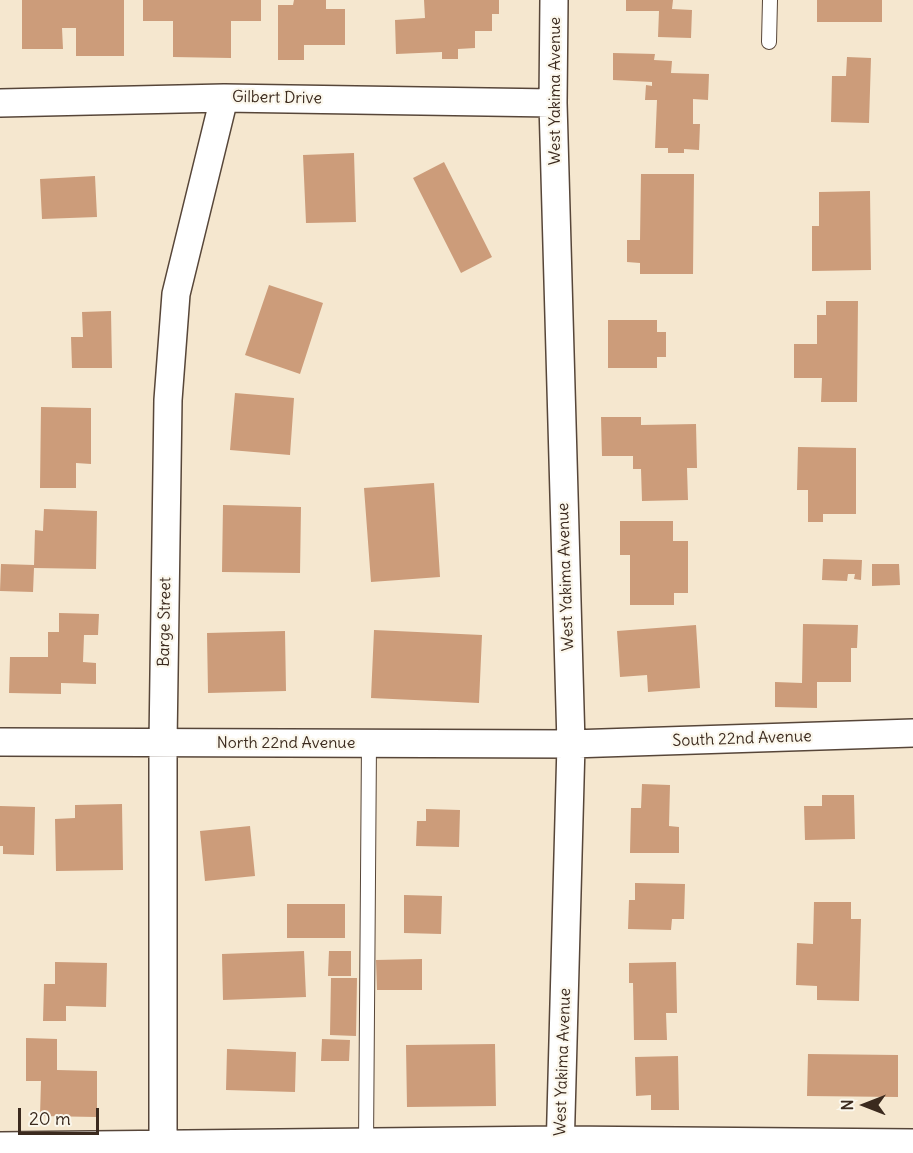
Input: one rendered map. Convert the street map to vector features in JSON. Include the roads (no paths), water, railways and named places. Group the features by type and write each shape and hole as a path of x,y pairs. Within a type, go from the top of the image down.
{"street":[{"name":"West Yakima Avenue","path":"554,0 553,103 571,744 560,1146"},
{"name":"Gilbert Drive","path":"0,103 224,98 553,103"},
{"name":"Barge Street","path":"163,1148 163,743 168,400 176,294 224,98"},
{"name":"South 22nd Avenue","path":"571,744 913,733"},
{"name":"North 22nd Avenue","path":"0,742 571,744"},
{"path":"0,1146 163,1148 913,1143"}],"lane":[{"path":"769,42 770,0"},
{"path":"366,1147 369,743"}]}
